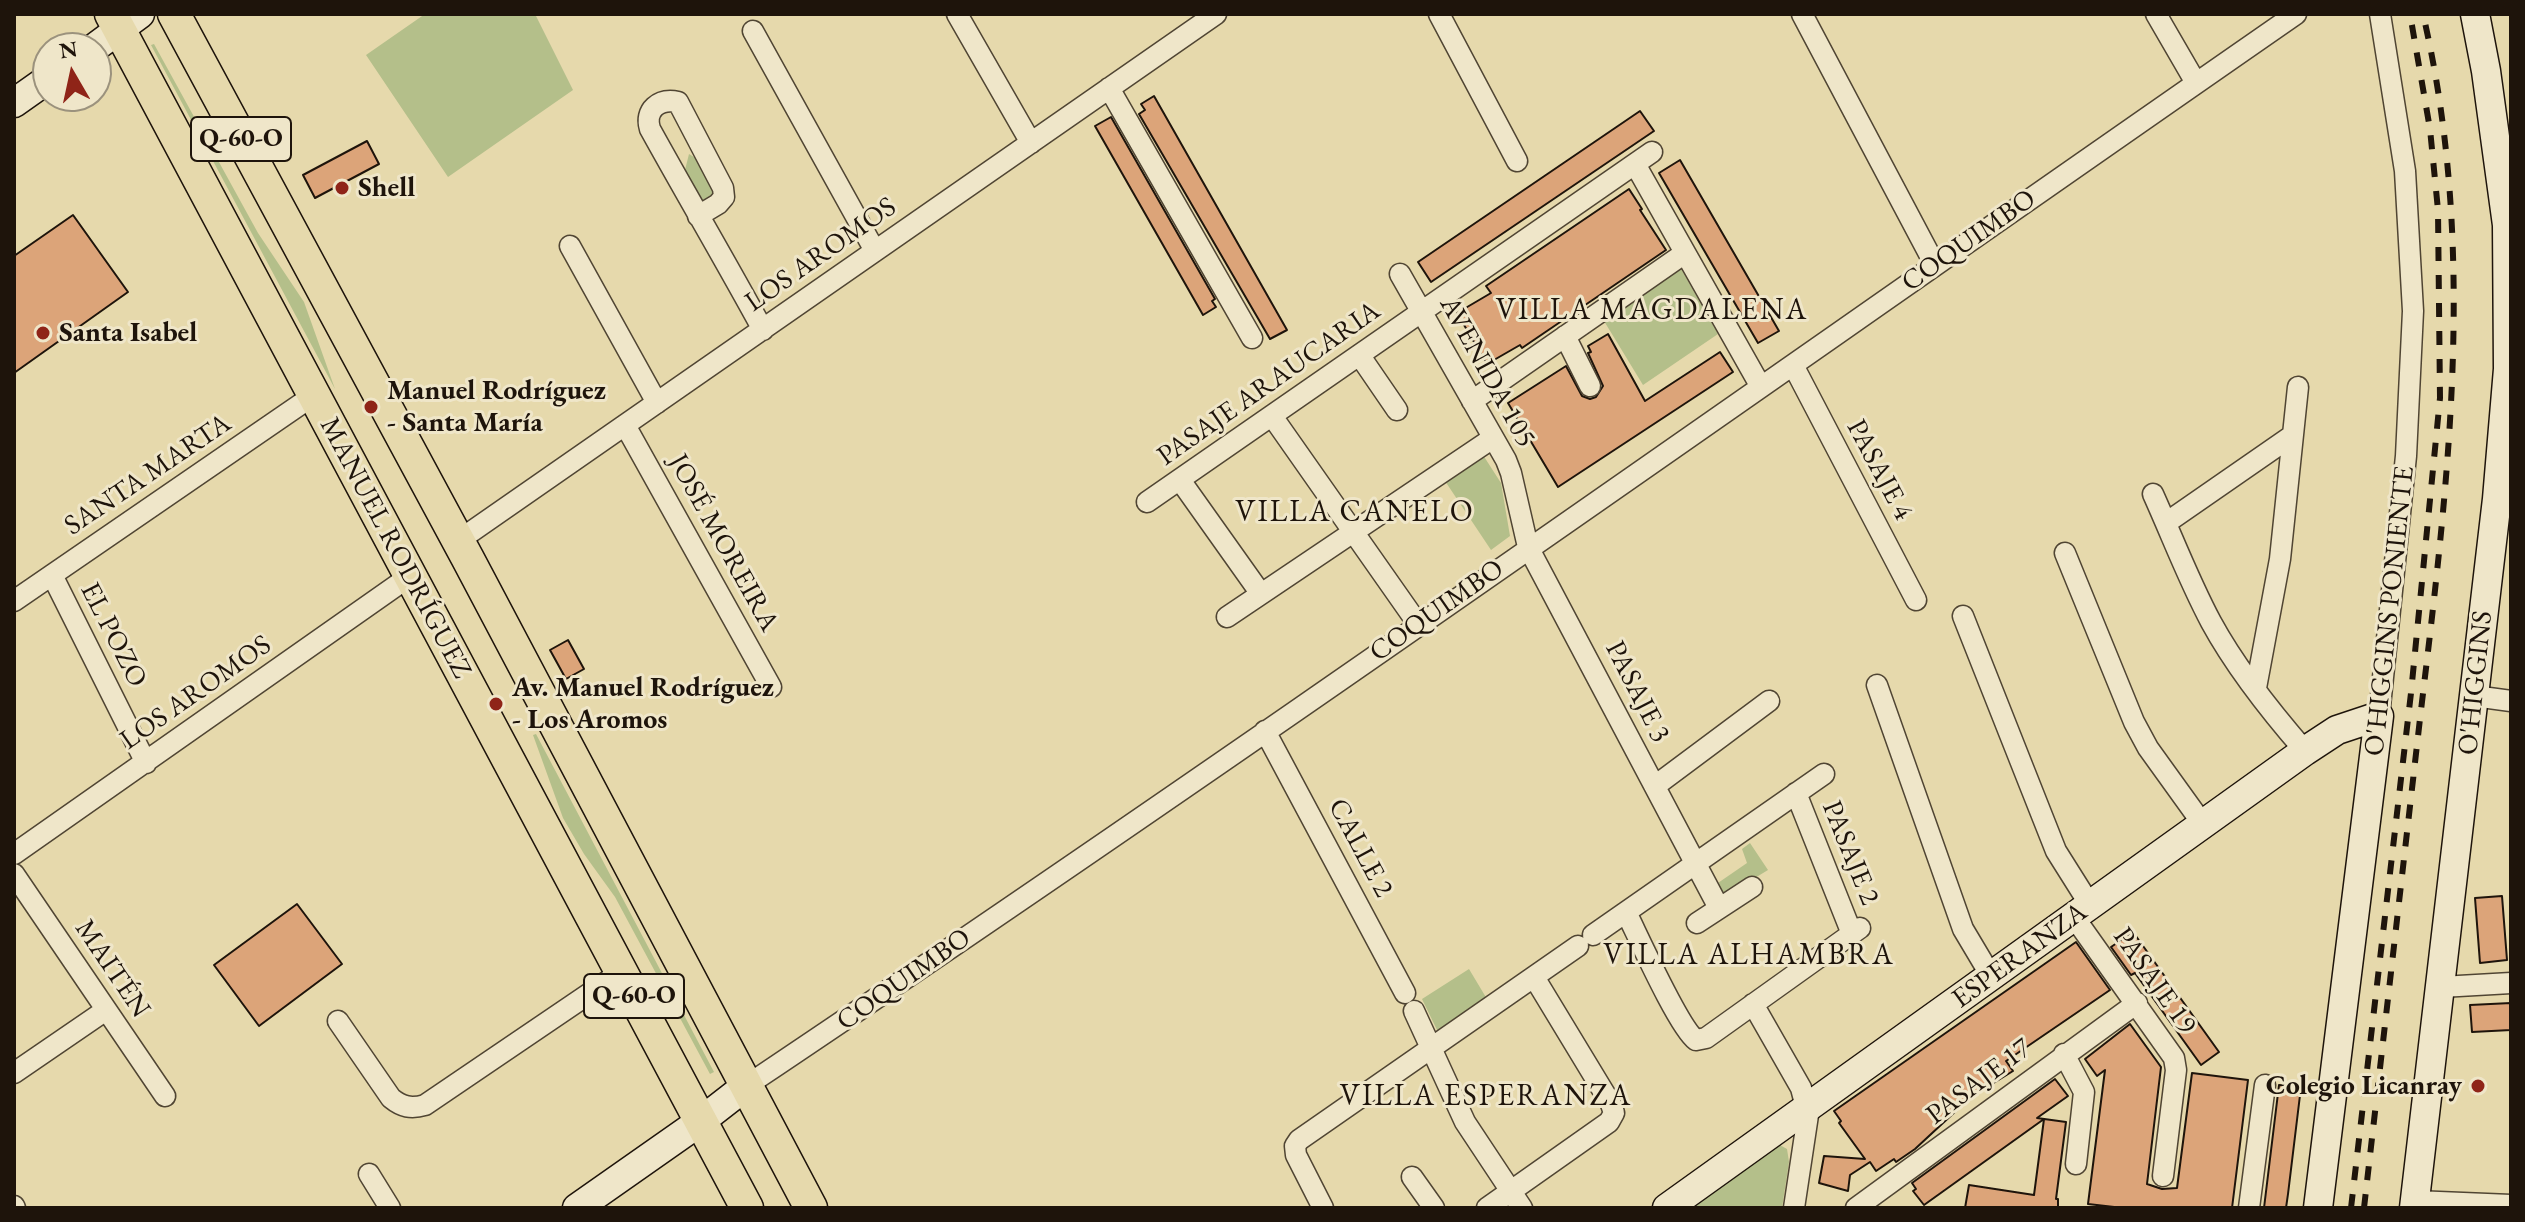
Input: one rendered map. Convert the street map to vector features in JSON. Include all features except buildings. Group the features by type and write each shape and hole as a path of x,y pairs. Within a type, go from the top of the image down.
{"main road":[{"name":"MANUEL RODRÍGUEZ","path":"174,14 458,541 811,1208"},
{"name":"MANUEL RODRÍGUEZ","path":"116,26 747,1208"}],"street":[{"path":"957,14 1031,143"},
{"name":"LOS AROMOS","path":"458,541 1216,14"},
{"path":"1439,14 1517,161"},
{"path":"1802,14 1935,265"},
{"path":"2156,14 2196,83"},
{"name":"COQUIMBO","path":"577,1208 746,1086 1265,731 2296,14"},
{"name":"O'HIGGINS PONIENTE","path":"2318,1208 2379,716 2406,456 2413,311 2405,171 2380,14"},
{"name":"O'HIGGINS","path":"2414,1204 2506,411 2510,268 2501,171 2475,14"},
{"path":"753,31 875,251"},
{"path":"1109,88 1252,338"},
{"path":"14,103 32,90"},
{"path":"698,216 718,204 724,197 723,188 678,102 664,102 649,112 647,119 650,129 698,216 763,330"},
{"name":"PASAJE ARAUCARIA","path":"1147,502 1644,158 1685,253"},
{"path":"570,246 657,403"},
{"path":"1472,401 1685,253 1761,387"},
{"name":"AVENIDA 105","path":"1400,274 1511,473 1528,547"},
{"path":"1565,336 1590,386"},
{"path":"1360,356 1397,410"},
{"name":"PASAJE 4","path":"1793,365 1916,600"},
{"path":"2256,688 2280,559 2298,387"},
{"name":"SANTA MARTA","path":"14,601 314,395"},
{"path":"1272,416 1418,624"},
{"name":"JOSÉ MOREIRA","path":"625,425 771,687"},
{"path":"2166,523 2293,435"},
{"path":"1227,617 1493,438"},
{"path":"1180,480 1261,594"},
{"path":"2153,494 2211,622 2280,722 2305,751"},
{"name":"PASAJE 3","path":"1528,547 1719,908"},
{"path":"2065,553 2134,722 2148,748 2202,823"},
{"name":"EL POZO","path":"52,575 146,763"},
{"name":"LOS AROMOS","path":"14,854 410,576"},
{"name":"PASAJE 19","path":"1963,616 2082,911 2137,1003 2172,1053 2175,1063 2163,1176"},
{"path":"1877,685 1963,929 1991,976"},
{"path":"2474,696 2511,701"},
{"path":"1655,786 1769,701"},
{"name":"ESPERANZA","path":"1667,1208 2305,751 2337,730 2379,716"},
{"name":"CALLE 2","path":"1265,731 1410,1002 1465,1122 1516,1200"},
{"path":"1323,1208 1296,1155 1295,1146 1299,1140 1824,774"},
{"name":"PASAJE 2","path":"1753,1004 1856,931 1796,793"},
{"name":"MAITÉN","path":"14,874 165,1096"},
{"path":"1697,923 1752,887"},
{"path":"1626,912 1690,1036 1696,1040 1706,1038 1753,1004 1801,1088 1808,1128 1794,1208"},
{"path":"338,1021 391,1098 399,1104 416,1108 425,1105 621,972"},
{"path":"1487,1208 1516,1200 1609,1122 1614,1113 1534,977"},
{"path":"2441,987 2511,983"},
{"name":"PASAJE 17","path":"1857,1208 2137,1003"},
{"path":"14,1073 106,1010"},
{"path":"2064,1054 2084,1092 2076,1164"},
{"path":"2249,1208 2265,1085"},
{"path":"369,1174 390,1208"},
{"path":"1412,1177 1434,1208"},
{"path":"2414,1204 2511,1205"}],"green space":[{"path":"425,14 535,14 573,90 448,177 366,55"},
{"path":"154,44 258,233 304,302 335,389 151,45"},
{"path":"689,154 699,160 714,192 714,196 703,202 685,170"},
{"path":"1680,267 1718,334 1643,385 1604,321"},
{"path":"1483,455 1501,483 1510,536 1491,550 1445,481"},
{"path":"536,734 714,1072 710,1074 615,897 563,818 533,735"},
{"path":"1750,843 1768,870 1722,898 1715,885 1747,863 1742,849"},
{"path":"1469,969 1487,999 1438,1032 1422,999"},
{"path":"1778,1144 1787,1149 1789,1162 1782,1208 1680,1208"}],"railway":[{"path":"2351,1208 2411,693 2440,398 2438,210 2430,129 2410,14"},
{"path":"2364,1208 2441,536 2453,362 2449,188 2440,101 2423,14"}],"place":[{"name":"Shell","path":"342,188"},
{"name":"Santa Isabel","path":"43,333"},
{"name":"Manuel Rodríguez - Santa María","path":"371,407"},
{"name":"Av. Manuel Rodríguez - Los Aromos","path":"496,704"},
{"name":"Colegio Licanray","path":"2478,1086"}],"district":[{"name":"VILLA MAGDALENA","path":"1652,311"},
{"name":"VILLA CANELO","path":"1355,513"},
{"name":"VILLA ALHAMBRA","path":"1749,956"},
{"name":"VILLA ESPERANZA","path":"1486,1097"}]}
